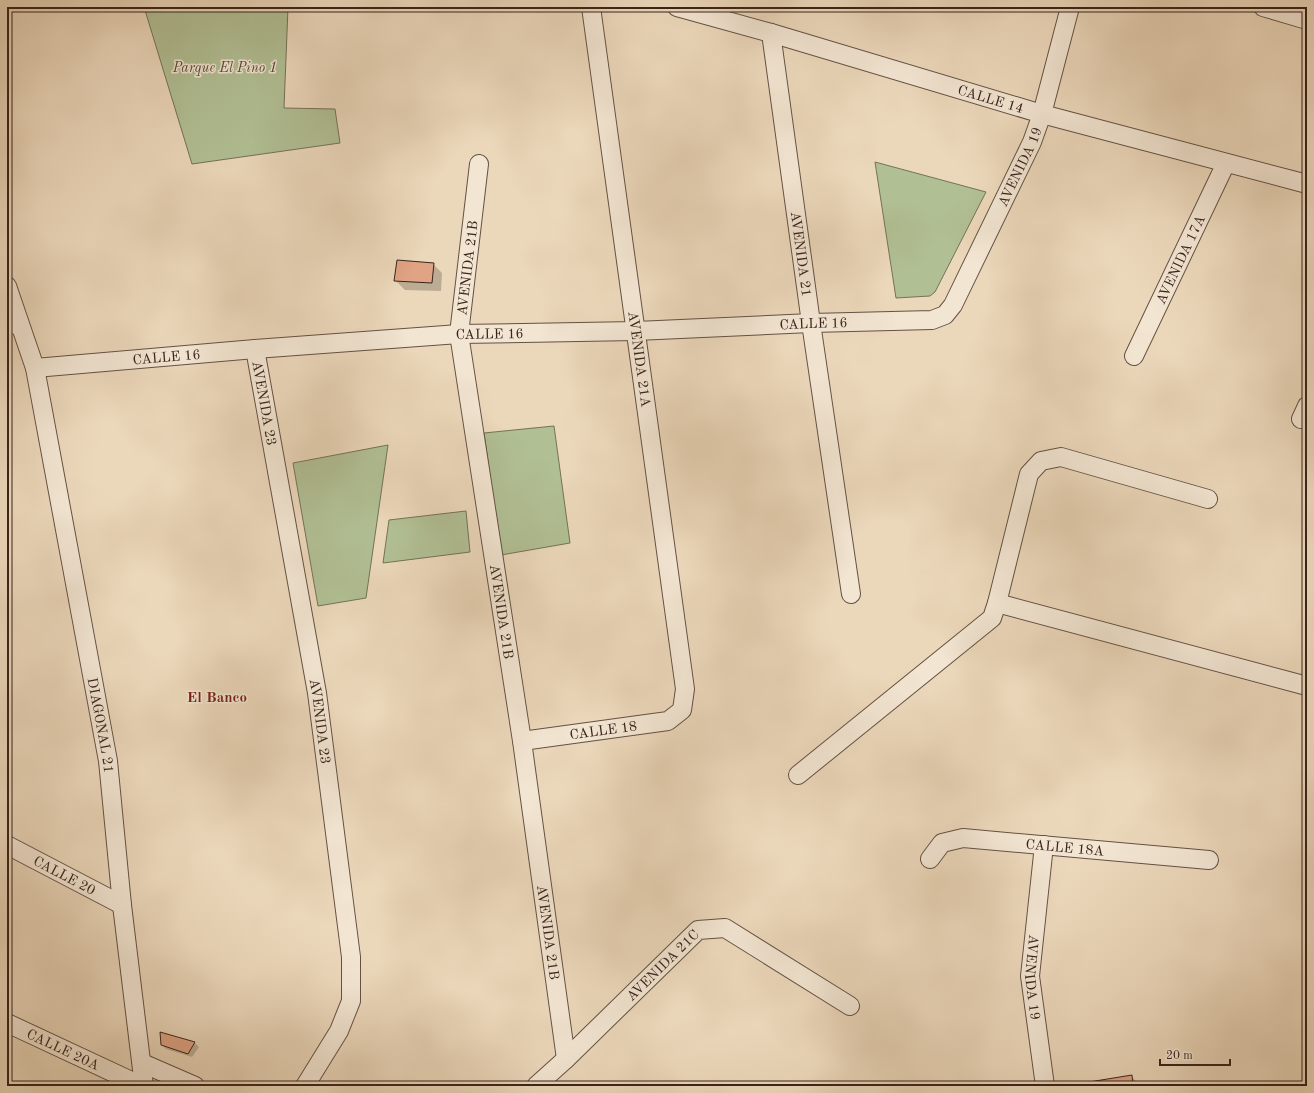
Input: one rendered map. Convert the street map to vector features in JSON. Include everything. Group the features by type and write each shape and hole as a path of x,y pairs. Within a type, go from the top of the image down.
{"street":[{"name":"AVENIDA 21A","path":"591,7 685,689 682,710"},
{"name":"CALLE 14","path":"677,7 1042,114 1307,184"},
{"name":"AVENIDA 19","path":"945,315 953,305 1029,149 1042,114 1070,7"},
{"path":"1263,7 1307,20"},
{"name":"AVENIDA 21","path":"771,34 810,323 850,594"},
{"name":"AVENIDA 17A","path":"1134,356 1226,163"},
{"name":"AVENIDA 21B","path":"479,164 459,334 522,741 566,1059"},
{"name":"DIAGONAL 21","path":"7,286 14,329 35,368 108,761 122,905 142,1063 143,1086"},
{"name":"CALLE 16","path":"35,368 459,334 636,330 932,320 945,315"},
{"name":"AVENIDA 23","path":"255,350 318,693 351,957 351,1001 339,1031 305,1086"},
{"path":"798,775 992,618 1029,474 1041,461 1061,458 1208,499"},
{"path":"997,603 1307,686"},
{"name":"CALLE 18","path":"522,741 668,720 682,710"},
{"name":"CALLE 18A","path":"930,859 942,843 963,838 1210,860"},
{"name":"CALLE 20","path":"7,845 122,905"},
{"name":"AVENIDA 19","path":"1044,845 1030,976 1045,1086"},
{"name":"AVENIDA 21C","path":"536,1086 566,1059 698,930 725,928 850,1006"},
{"name":"CALLE 20A","path":"7,1023 143,1086"},
{"path":"142,1063 195,1086"}],"green space":[{"name":"Parque El Pino 1","path":"144,7 288,7 284,108 335,109 340,143 192,164"},
{"path":"875,162 986,192 935,292 930,296 896,298"},
{"path":"554,426 570,543 501,555 484,433"},
{"path":"388,445 366,598 318,606 293,463"},
{"path":"466,511 470,552 383,563 389,520"}],"building":[{"path":"397,260 434,263 432,283 394,281"},
{"path":"160,1032 195,1042 188,1054 161,1045"},
{"path":"1132,1075 1133,1086 1089,1086 1089,1082"}],"district":[{"name":"El Banco","path":"217,697"}]}
